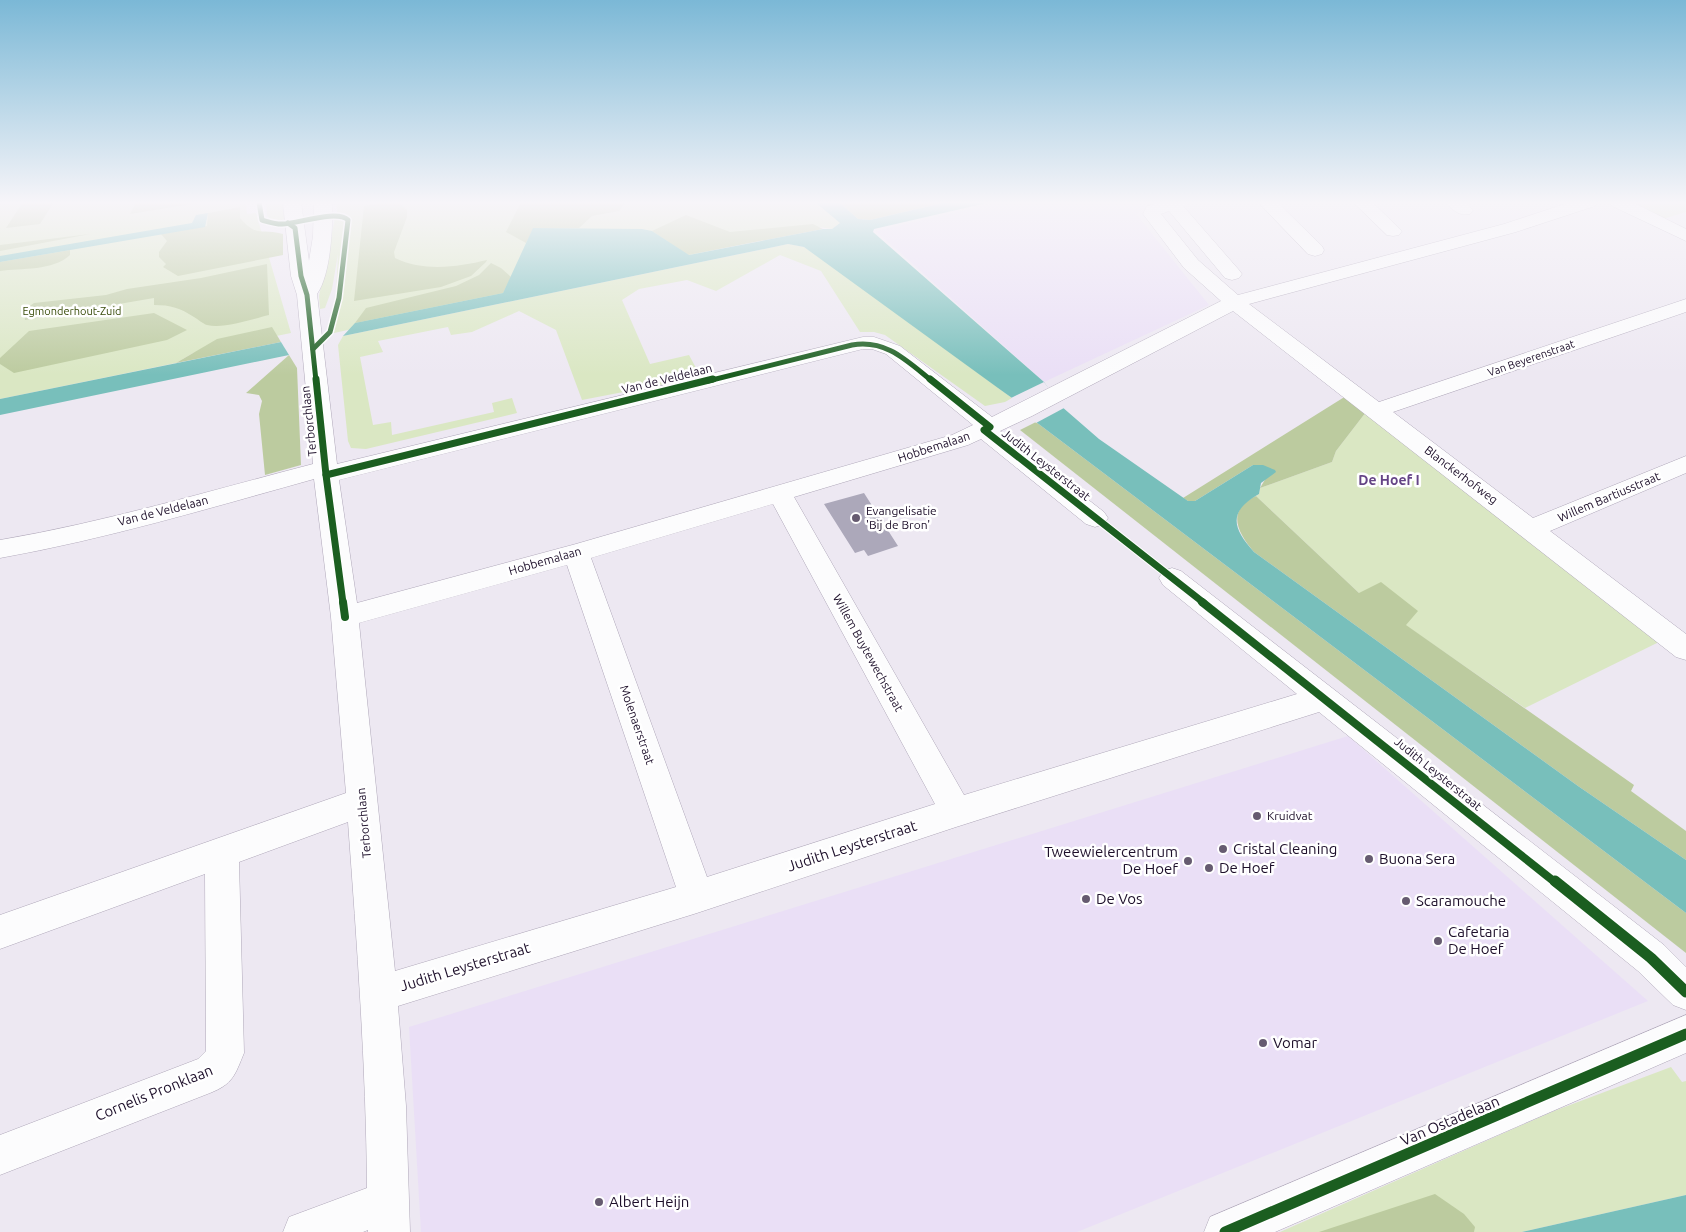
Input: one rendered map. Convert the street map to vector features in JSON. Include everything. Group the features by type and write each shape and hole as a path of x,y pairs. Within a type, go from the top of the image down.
{"street":[{"name":"Terborchlaan","path":"299,259 301,276 307,295 326,472 345,617 379,994 386,1106 388,1217"},
{"name":"Terborchlaan","path":"307,295 316,272 318,259"},
{"name":"Blanckerhofweg","path":"1188,259 1234,302 1686,649"},
{"path":"1221,259 1232,274"},
{"name":"Hobbemalaan","path":"345,617 780,494 960,440 1024,411 1234,302 1393,259"},
{"name":"Van Beyerenstraat","path":"1375,411 1686,305"},
{"name":"Van de Veldelaan","path":"0,549 40,542 863,343 874,343 893,350 987,429"},
{"name":"Judith Leysterstraat","path":"987,429 1095,518"},
{"name":"Willem Bartiusstraat","path":"1532,529 1686,464"},
{"name":"Willem Buytewechstraat","path":"780,494 956,812"},
{"name":"Molenaerstraat","path":"576,552 697,897"},
{"name":"Judith Leysterstraat","path":"1172,578 1651,958 1686,992"},
{"name":"Judith Leysterstraat","path":"379,994 697,897 956,812 1324,698"},
{"path":"0,932 362,802"},
{"name":"Cornelis Pronklaan","path":"0,1155 210,1074 218,1068 225,1053 222,852"},
{"name":"Van Ostadelaan","path":"1226,1232 1686,1034"},
{"path":"304,1232 388,1217"}],"shaded area":[{"path":"0,259 15,259 0,262"},
{"path":"518,259 713,259 343,336 355,323 503,293"},
{"path":"821,259 904,259 1044,382 1061,406 1099,439 1188,501 1195,501 1253,465 1263,465 1275,470 1276,472 1261,483 1259,494 1242,507 1238,514 1238,527 1241,535 1254,552 1578,786 1686,860 1686,913 1036,422 1012,398"},
{"path":"908,259 1173,259 1209,305 1044,382"},
{"path":"281,342 289,355 0,415 0,399"},
{"name":"De Hoef","path":"1348,736 1648,1001 1077,1232 421,1232 409,1027"},
{"path":"1686,1195 1686,1232 1522,1232"}],"green space":[{"name":"Egmonderhout-Zuid","path":"0,259 270,259 291,333 193,353 176,363 0,399"},
{"path":"15,259 64,259 55,264 36,268 0,271 0,262"},
{"path":"161,259 261,259 178,276 163,267 166,264"},
{"path":"326,259 337,259 332,289 325,308 320,309 319,296"},
{"path":"338,259 670,259 334,333"},
{"path":"358,259 399,259 429,267 464,265 487,260 471,276 441,287 354,301"},
{"path":"713,259 772,259 716,291 687,280 639,289 622,300 650,364 689,355 701,377 582,400 556,330 519,311 472,332 451,335 448,327 378,341 383,352 360,357 373,425 391,422 392,435 494,412 492,403 512,398 517,413 366,449 351,448 348,441 338,345 343,336"},
{"path":"792,259 823,259 1012,398 1005,402 985,406 885,335 874,332 860,332 821,271"},
{"path":"491,263 501,268 511,277 503,293 355,323 366,308 456,286 479,275"},
{"path":"267,264 269,315 238,323 222,326 207,325 180,309 154,305 154,298 25,320 24,310 34,303 106,295 127,289 201,278"},
{"path":"154,313 187,330 167,340 14,373 0,364 0,358 29,331"},
{"path":"272,327 281,342 176,363 217,339"},
{"path":"289,355 297,368 301,465 265,475 259,414 262,401 259,395 246,393"},
{"path":"1346,396 1366,412 1336,451 1332,462 1260,488 1266,478 1272,474 1253,465 1195,501 1188,501 1183,498"},
{"path":"1366,412 1661,641 1525,708 1359,593 1256,496 1259,494 1260,488 1332,462 1336,451"},
{"path":"1036,422 1686,913 1686,953 1020,430"},
{"path":"1256,496 1359,593 1381,582 1418,611 1406,625 1634,785 1631,791 1686,831 1686,860 1578,786 1254,552 1243,537 1237,522 1241,508"},
{"path":"1671,1067 1682,1082 1686,1081 1686,1195 1522,1232 1280,1232 1554,1111"},
{"path":"1435,1194 1464,1214 1475,1227 1474,1232 1319,1232"}],"pier":[{"path":"1044,382 1064,408 1036,423 1011,398"}],"building":[{"name":"Evangelisatie 'Bij de Bron'","path":"864,493 898,546 868,556 864,550 855,553 824,504"}],"cycle path":[{"path":"299,259 301,276 307,295 326,475 345,617"},
{"path":"313,349 330,332 339,298 343,259"},
{"path":"326,475 852,345 865,343 889,349 901,356 990,427 984,430 1651,958 1686,992"},
{"path":"1225,1232 1686,1034"}],"place":[{"name":"Evangelisatie 'Bij de Bron'","path":"856,518"},
{"name":"Kruidvat","path":"1257,816"},
{"name":"Cristal Cleaning","path":"1223,849"},
{"name":"Buona Sera","path":"1369,859"},
{"name":"Tweewielercentrum De Hoef","path":"1188,861"},
{"name":"De Hoef","path":"1209,868"},
{"name":"De Vos","path":"1086,899"},
{"name":"Scaramouche","path":"1406,901"},
{"name":"Cafetaria De Hoef","path":"1438,941"},
{"name":"Vomar","path":"1263,1043"},
{"name":"Albert Heijn","path":"599,1202"}],"district":[{"name":"De Hoef I","path":"1389,480"}]}
